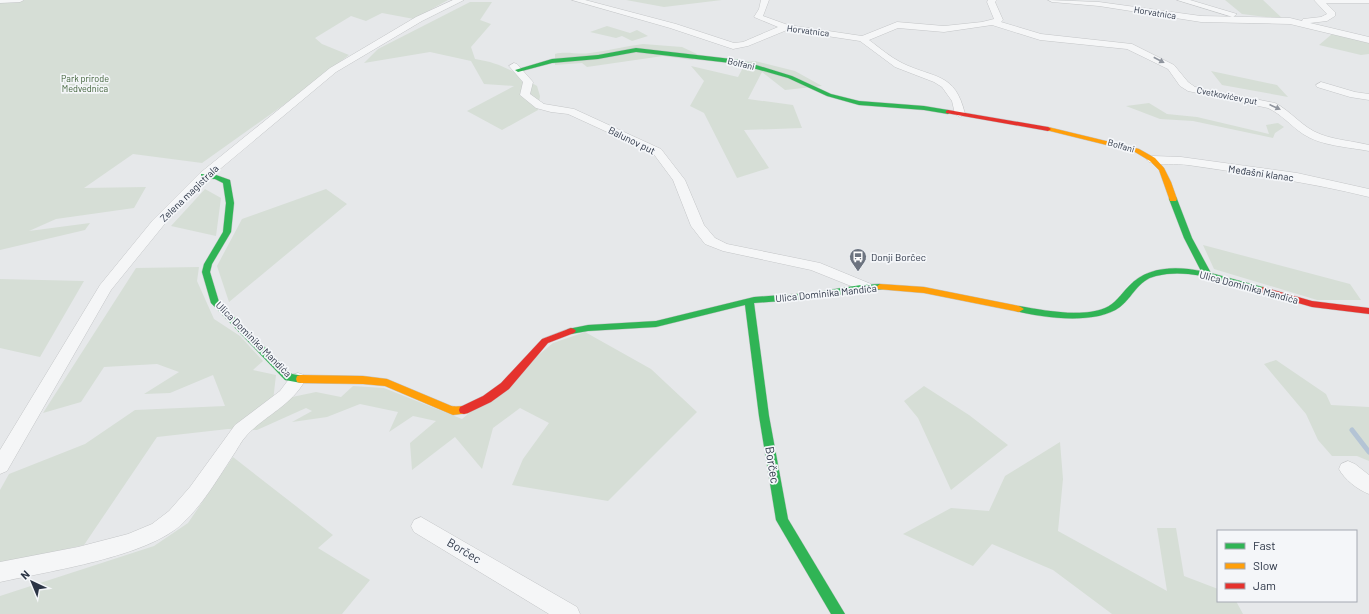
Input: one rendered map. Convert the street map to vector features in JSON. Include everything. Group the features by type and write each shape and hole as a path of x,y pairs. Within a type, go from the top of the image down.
{"street":[{"path":"0,1 20,0"},
{"name":"Zelena magistrala","path":"0,466 104,288 158,223 204,176 333,70 419,19 460,0"},
{"name":"Horvatnica","path":"576,0 673,26 733,46 745,44 786,27 863,39"},
{"path":"764,0 763,9 758,17 786,27"},
{"path":"863,39 897,25 934,29 994,23 999,20 992,2 993,0"},
{"name":"Horvatnica","path":"1052,0 1099,4 1195,18 1258,19 1299,22 1369,40"},
{"name":"Horvatnica","path":"1181,0 1258,19"},
{"path":"1319,1 1369,0"},
{"path":"1299,22 1322,20 1331,16 1331,11 1319,1"},
{"name":"Cvetkovićev put","path":"994,23 1040,36 1124,45 1146,53 1171,68 1184,84 1192,89 1270,105 1283,111 1306,131 1316,136 1369,148"},
{"path":"863,39 896,64 946,85 953,91 957,98 960,114"},
{"name":"Bolfani","path":"516,68 569,58 598,57 636,50 740,62 790,77 829,95 863,104 912,106 960,114 1086,136 1137,150 1153,160 1167,176 1181,223 1200,263 1208,274"},
{"name":"Balunov put","path":"516,68 528,82 525,95 535,105 554,110 570,111 657,151 679,180 698,226 710,241 723,247 815,266 866,288"},
{"path":"1321,85 1354,95 1369,97"},
{"name":"Međašni klanac","path":"1153,160 1180,159 1216,166 1319,180 1369,192"},
{"name":"Ulica Dominika Mandića","path":"204,176 216,177 227,182 230,203 227,232 208,264 206,272 215,303 289,377 306,381 353,380 386,383 456,412 476,406 508,382 526,364 538,348 549,339 578,330 655,324 749,300 889,287 936,291 1027,310 1077,315 1104,312 1113,308 1134,284 1144,277 1156,273 1208,274 1306,303 1369,311"},
{"name":"Borčec","path":"749,300 764,416 782,520 838,614"},
{"name":"Ulica Dominika Mandića","path":"0,572 78,556 130,542 159,530 176,517 197,493 241,430 286,395 298,379"},
{"path":"1348,469 1369,486"},
{"name":"Borčec","path":"421,526 569,614"}],"green space":[{"name":"Park prirode Medvednica","path":"0,0 448,0 414,19 382,13 366,21 351,16 315,38 322,44 349,55 292,99 202,163 133,154 84,188 146,187 134,208 56,219 29,231 90,223 85,230 0,250"},
{"path":"626,0 722,0 664,7"},
{"path":"1225,0 1263,0 1283,19 1242,14"},
{"path":"470,2 492,2 480,20 491,24 471,47 475,59 493,63 514,72 537,86 540,96 538,110 502,130 467,111 514,86 484,84 471,61 430,52 364,63 378,49"},
{"path":"607,26 630,33 637,30 648,36 632,41 622,36 616,38 590,32"},
{"path":"1332,34 1369,41 1369,54 1361,55 1319,45"},
{"path":"643,44 682,47 697,54 693,60 663,56 587,67 582,63 555,65 555,54 590,53"},
{"path":"755,61 795,71 822,86 785,90 762,72 748,99 793,105 802,128 744,130 769,168 737,178 704,113 690,106 704,81 691,66 738,77 746,62"},
{"path":"1211,71 1277,85 1288,97 1222,85"},
{"path":"1149,103 1167,114 1197,117 1269,134 1266,125 1278,123 1284,127 1275,133 1273,138 1193,121 1160,119 1126,106"},
{"path":"205,189 221,198 216,236 171,226"},
{"path":"326,189 347,204 229,302 217,266 242,219"},
{"path":"1203,245 1350,284 1361,300 1317,300 1214,269"},
{"path":"199,267 197,281 214,319 240,336 263,361 253,370 276,375 273,401 316,392 341,397 353,386 384,388 462,419 553,343 585,332 651,369 697,412 608,501 512,485 523,459 549,423 520,408 493,428 482,469 455,437 412,470 410,443 436,421 413,416 389,432 398,412 360,404 327,417 292,422 312,411 306,408 257,430 228,429 157,437 84,545 0,564 0,490 9,474 85,444 135,410 225,406 213,375 170,393 144,394 179,372 157,364 104,367 81,402 43,413 136,268"},
{"path":"0,279 84,281 40,357 0,348"},
{"path":"1276,360 1326,394 1331,405 1369,407 1369,461 1357,456 1332,456 1318,440 1306,414 1264,364"},
{"path":"924,386 969,415 1008,445 951,490 918,418 904,401"},
{"path":"1060,442 1063,479 1058,531 1167,591 1157,528 1176,528 1184,576 1217,589 1217,602 1237,602 1243,614 1112,614 1053,570 992,544 973,566 903,534 951,508 989,511 1005,476"},
{"path":"233,457 333,535 318,548 370,580 342,614 0,614 0,596 154,546 188,523"}],"waterway":[{"path":"1352,430 1369,452"}],"traffic: fast":[{"path":"518,70 552,61 598,57 636,50 740,62 790,77 829,95 859,103 924,108 948,112"},
{"path":"204,176 216,177 227,182 230,203 227,232 208,264 206,272 215,303 289,377 301,379"},
{"path":"1173,199 1192,247 1208,274"},
{"path":"1019,309 1042,313 1070,315 1096,314 1108,311 1117,305 1141,279 1153,274 1167,271 1208,274 1263,290"},
{"path":"571,331 588,328 656,324 754,300 809,296 861,288 880,287"},
{"path":"749,301 764,416 782,520 838,614"}],"traffic: slow":[{"path":"1048,129 1137,150 1146,155 1162,170 1168,182 1173,199"},
{"path":"880,287 924,290 1019,309"},
{"path":"301,379 363,380 387,383 453,411 464,410"}],"traffic: jam":[{"path":"948,112 1048,129"},
{"path":"1263,290 1312,304 1369,311"},
{"path":"464,410 487,399 505,386 545,341 571,331"}],"place":[{"name":"Donji Borčec","path":"858,272"}]}
